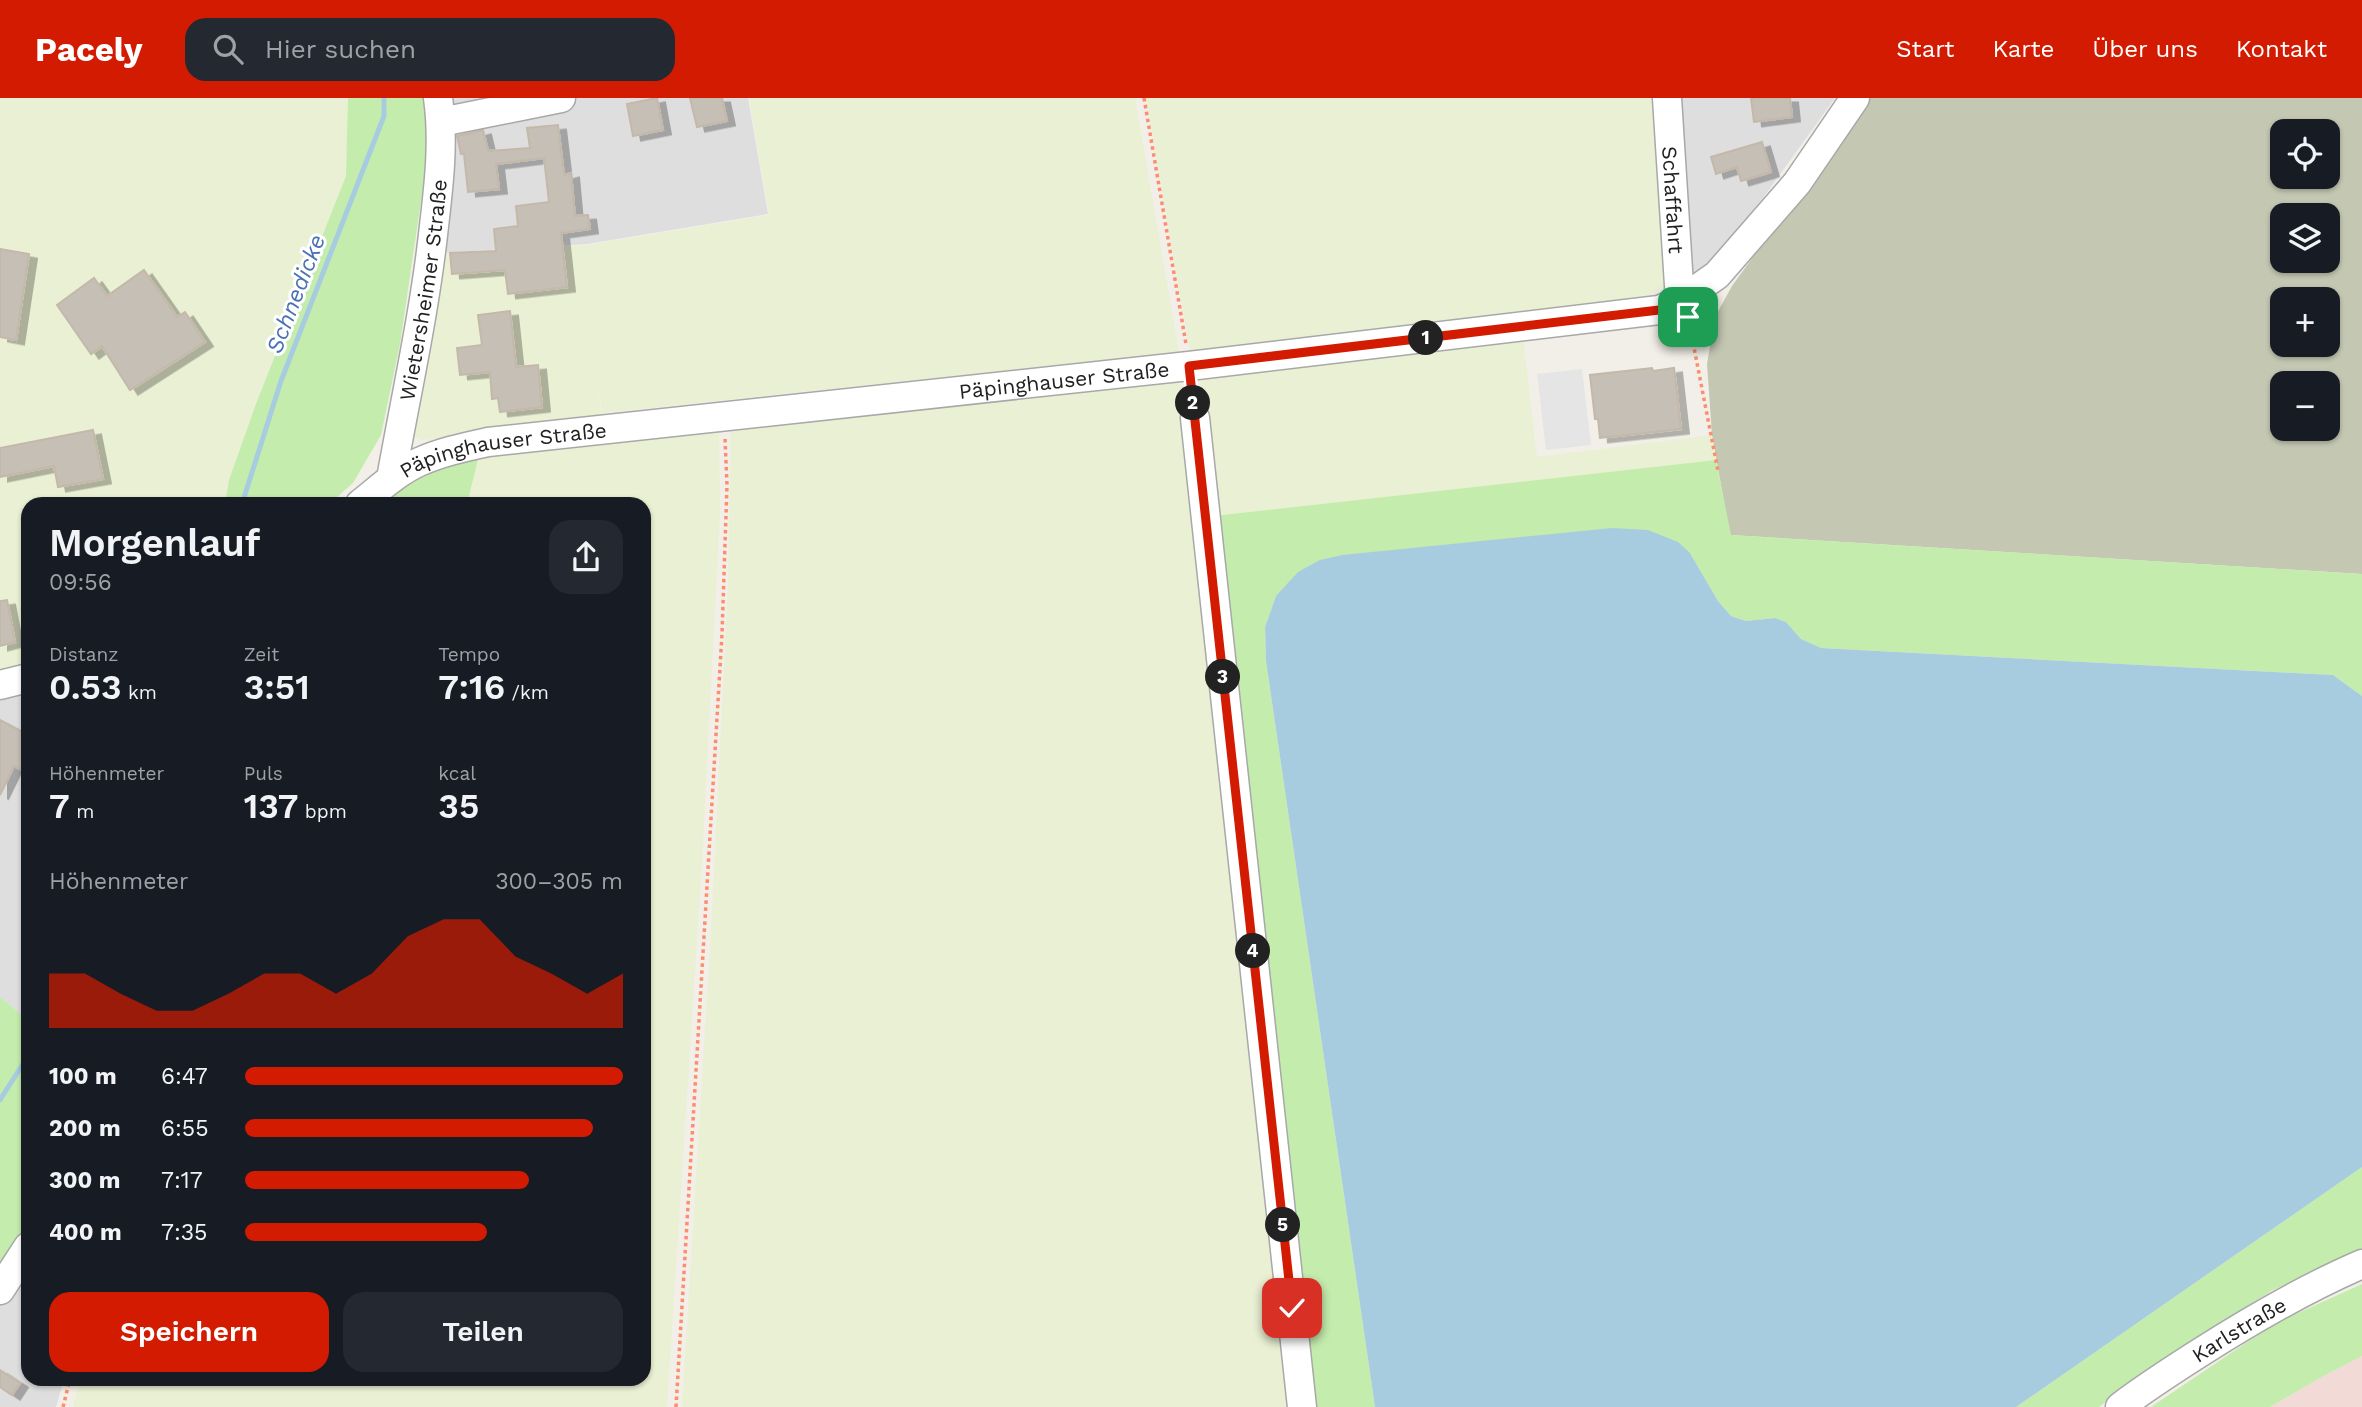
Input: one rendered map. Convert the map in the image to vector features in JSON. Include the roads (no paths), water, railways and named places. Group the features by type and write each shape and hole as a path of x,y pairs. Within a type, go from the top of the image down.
{"street":[{"path":"439,110 561,98"},
{"name":"Schaffahrt","path":"1667,98 1680,301"},
{"name":"Päpinghauser Straße","path":"369,497 418,462 452,450 488,442 1592,322 1659,310 1680,301 1717,275 1797,183 1855,98"},
{"name":"Wietersheimer Straße","path":"391,479 429,271 437,200 439,110"},
{"path":"1195,418 1303,1407"},
{"path":"0,685 21,680"},
{"path":"0,1290 21,1258"},
{"name":"Karlstraße","path":"2120,1407 2234,1331 2326,1279 2362,1264"}],"water":[{"path":"1612,528 1648,530 1678,542 1690,553 1718,601 1731,616 1746,621 1775,618 1786,622 1801,639 1821,648 2333,675 2362,696 2362,1167 2016,1407 1375,1407 1266,661 1265,627 1276,596 1298,572 1320,560 1342,555"}],"waterway":[{"name":"Schnedicke","path":"244,497 281,381 384,116 384,98"},
{"name":"Schnedicke","path":"0,1100 21,1067"}]}
